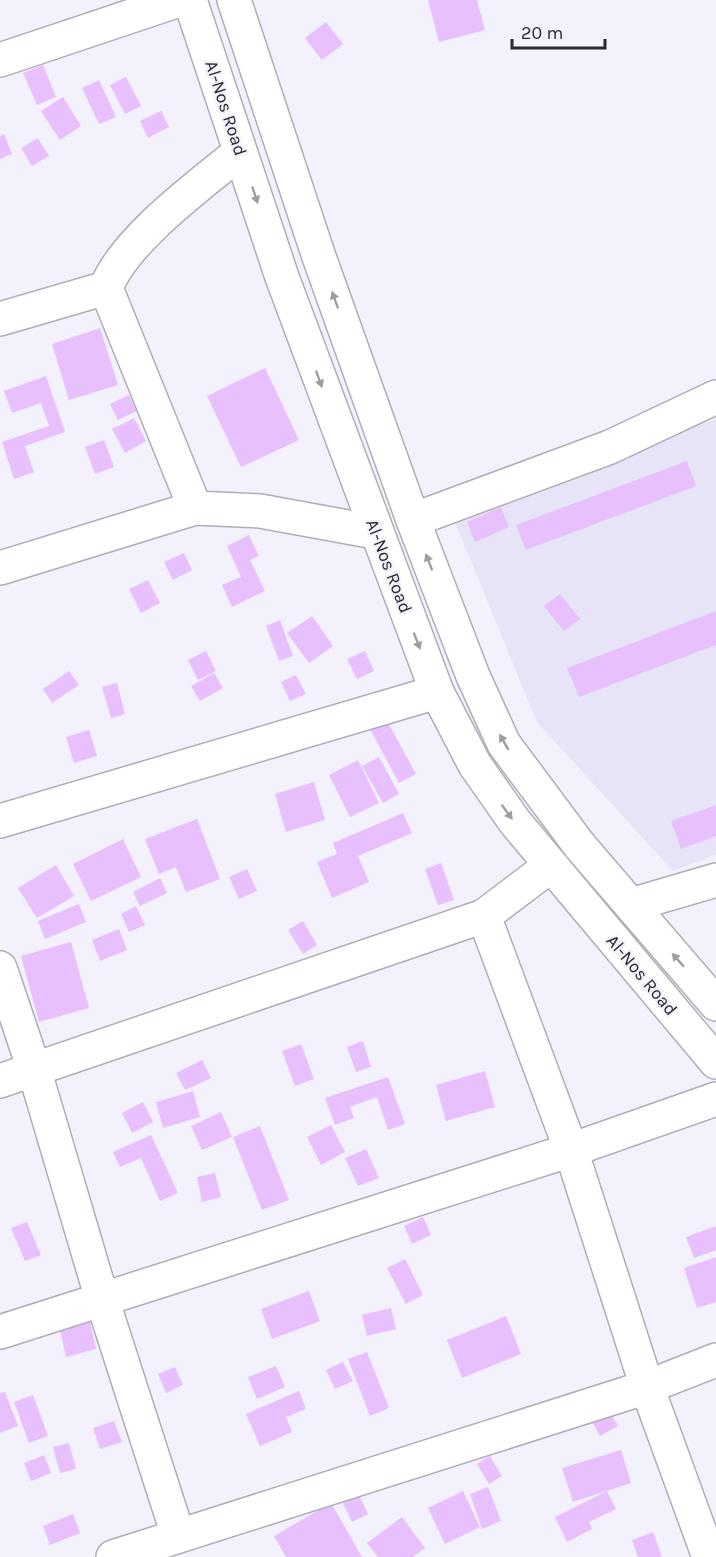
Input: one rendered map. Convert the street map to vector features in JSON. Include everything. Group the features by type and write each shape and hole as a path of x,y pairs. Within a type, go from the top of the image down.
{"street":[{"path":"0,60 179,0"},
{"name":"Al-Nos Road","path":"190,0 282,277 436,692 460,740 486,784 550,866 716,1062"},
{"name":"Al-Nos Road","path":"234,0 318,254 413,520 473,676 504,744 545,801 716,1004"},
{"path":"195,508 106,288 111,274 136,243 240,152"},
{"path":"0,319 106,288"},
{"path":"413,520 610,447 716,397"},
{"path":"0,568 195,508 260,510 375,532"},
{"path":"0,821 436,692"},
{"path":"0,1081 484,916 550,866"},
{"path":"631,905 716,880"},
{"path":"484,916 571,1150 647,1387 709,1557"},
{"path":"0,968 34,1069 102,1299 178,1535"},
{"path":"0,1332 571,1150 716,1099"},
{"path":"113,1557 647,1387 716,1360"}],"shaded area":[{"path":"716,419 716,855 673,871 537,722 452,515"}],"building":[{"path":"428,0 477,0 485,30 439,42"},
{"path":"326,22 343,44 322,60 305,38"},
{"path":"43,65 56,97 37,105 23,73"},
{"path":"126,77 141,106 125,114 110,85"},
{"path":"99,80 116,117 99,124 82,88"},
{"path":"63,97 81,126 60,140 41,111"},
{"path":"161,111 169,127 148,138 140,121"},
{"path":"4,134 12,154 0,159 0,136"},
{"path":"38,138 49,156 32,166 21,148"},
{"path":"100,328 118,385 69,400 52,344"},
{"path":"265,368 299,440 241,467 207,396"},
{"path":"46,376 65,432 25,446 34,472 14,479 2,442 49,426 41,403 12,413 4,391"},
{"path":"129,395 137,411 118,420 110,404"},
{"path":"134,418 146,441 125,453 112,429"},
{"path":"104,440 114,467 95,474 85,447"},
{"path":"687,461 696,486 526,550 516,525"},
{"path":"501,507 509,527 475,542 467,522"},
{"path":"249,535 259,556 250,560 265,591 232,607 222,585 241,577 227,546"},
{"path":"184,553 192,570 173,580 164,562"},
{"path":"148,580 160,603 141,613 129,589"},
{"path":"560,594 580,619 564,631 544,606"},
{"path":"716,611 716,645 579,697 567,668"},
{"path":"312,616 333,646 309,663 287,633"},
{"path":"280,620 293,656 279,661 266,626"},
{"path":"206,651 216,671 198,680 188,660"},
{"path":"365,651 374,671 357,679 347,659"},
{"path":"69,671 79,685 52,703 43,689"},
{"path":"214,673 223,688 200,701 191,686"},
{"path":"296,675 306,694 290,701 281,682"},
{"path":"117,683 125,714 111,718 102,687"},
{"path":"386,719 416,774 399,783 369,727"},
{"path":"89,730 97,756 74,763 66,737"},
{"path":"379,757 399,794 383,803 362,766"},
{"path":"358,760 379,803 350,817 329,775"},
{"path":"314,782 325,820 286,832 275,794"},
{"path":"716,805 716,836 681,849 671,821"},
{"path":"403,813 412,833 358,856 369,882 332,898 317,862 337,854 333,843"},
{"path":"197,819 220,879 186,892 176,867 159,874 145,839"},
{"path":"123,839 141,877 91,901 73,864"},
{"path":"441,863 454,900 438,905 425,869"},
{"path":"56,865 74,896 37,918 18,888"},
{"path":"247,869 257,891 239,899 229,877"},
{"path":"160,878 167,893 140,906 133,892"},
{"path":"79,904 86,922 45,939 38,921"},
{"path":"136,906 145,925 129,932 121,914"},
{"path":"303,921 317,945 303,954 288,930"},
{"path":"119,929 127,950 100,961 92,940"},
{"path":"71,942 89,1008 39,1022 21,956"},
{"path":"363,1041 371,1067 356,1072 347,1047"},
{"path":"301,1044 314,1079 295,1086 282,1051"},
{"path":"202,1060 211,1078 185,1090 176,1073"},
{"path":"485,1071 495,1107 446,1121 436,1085"},
{"path":"388,1077 405,1124 388,1130 377,1097 350,1107 354,1118 335,1125 325,1098"},
{"path":"193,1091 200,1117 163,1128 156,1102"},
{"path":"143,1102 153,1122 132,1133 122,1113"},
{"path":"221,1112 232,1137 202,1150 191,1126"},
{"path":"331,1125 345,1152 321,1165 307,1137"},
{"path":"260,1126 289,1200 262,1210 233,1137"},
{"path":"151,1135 178,1193 160,1201 141,1158 120,1167 113,1152"},
{"path":"366,1149 379,1178 358,1186 345,1158"},
{"path":"215,1173 221,1197 202,1202 197,1177"},
{"path":"423,1217 431,1235 412,1244 404,1226"},
{"path":"27,1222 41,1255 25,1261 11,1228"},
{"path":"716,1226 716,1250 694,1258 686,1237"},
{"path":"716,1257 716,1302 697,1308 684,1268"},
{"path":"405,1259 423,1295 406,1304 387,1268"},
{"path":"309,1291 320,1321 272,1339 261,1309"},
{"path":"391,1308 396,1329 367,1336 362,1315"},
{"path":"506,1316 521,1354 462,1378 447,1340"},
{"path":"89,1318 96,1349 66,1357 59,1325"},
{"path":"367,1352 389,1408 370,1416 348,1359"},
{"path":"343,1362 353,1381 335,1389 326,1370"},
{"path":"276,1366 285,1387 257,1399 248,1377"},
{"path":"175,1367 183,1385 166,1393 158,1374"},
{"path":"299,1391 306,1409 286,1417 292,1432 260,1446 246,1414"},
{"path":"5,1392 18,1426 0,1433 0,1393"},
{"path":"33,1395 48,1436 29,1443 14,1402"},
{"path":"608,1409 618,1426 600,1436 590,1418"},
{"path":"114,1421 122,1442 100,1449 93,1428"},
{"path":"69,1443 76,1469 60,1473 53,1447"},
{"path":"621,1450 631,1483 573,1502 562,1468"},
{"path":"44,1455 51,1473 31,1481 24,1463"},
{"path":"490,1456 502,1476 489,1484 477,1464"},
{"path":"488,1487 501,1521 482,1529 470,1494"},
{"path":"463,1491 480,1527 445,1544 428,1508"},
{"path":"607,1491 616,1509 589,1522 592,1529 567,1542 555,1517"},
{"path":"359,1495 368,1514 352,1522 343,1503"},
{"path":"331,1503 362,1557 286,1557 274,1536"},
{"path":"73,1514 80,1533 50,1545 43,1526"},
{"path":"402,1517 425,1548 413,1557 378,1557 367,1543"},
{"path":"653,1532 662,1557 638,1557 632,1540"}]}
